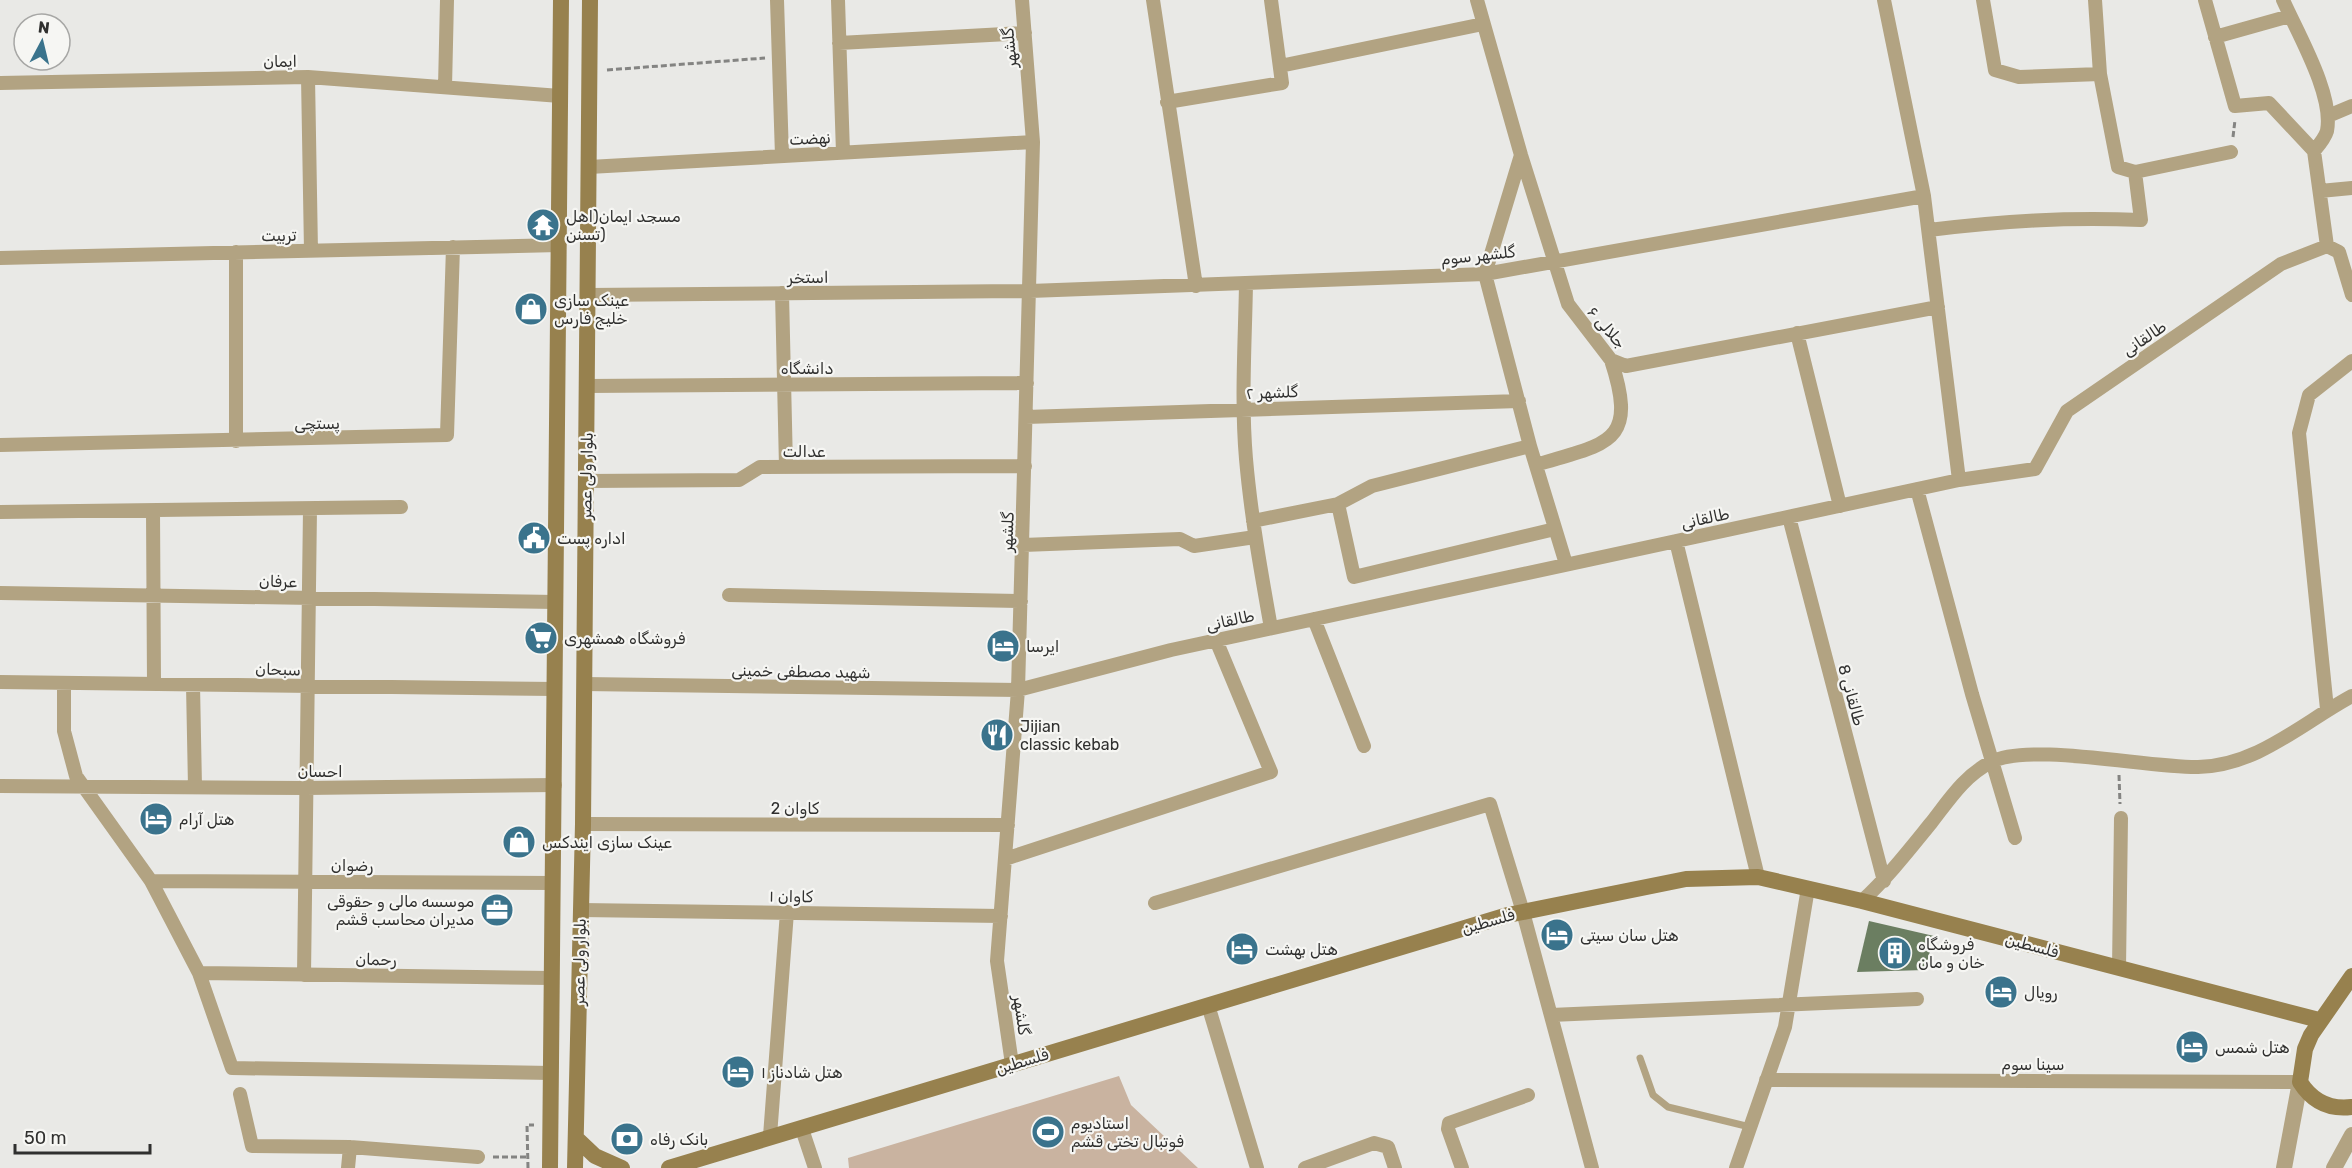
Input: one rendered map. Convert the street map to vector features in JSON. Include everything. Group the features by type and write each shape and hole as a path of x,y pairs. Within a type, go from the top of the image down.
{"main road":[{"name":"بلوار ولی عصر","path":"550,1168 561,0"},
{"name":"بلوار ولی عصر","path":"575,1168 583,824 590,0"},
{"name":"فلسطین","path":"669,1168 770,1136 802,1130 1012,1064 1522,912 1686,879 1758,877 1808,888 2319,1020"},
{"path":"2352,976 2319,1020 2305,1049 2300,1082 2306,1092 2321,1104 2340,1108 2352,1107"},
{"path":"576,1138 595,1156 622,1168"}],"street":[{"path":"445,87 447,0"},
{"path":"777,0 782,156"},
{"path":"838,0 843,153"},
{"name":"گلشهر","path":"1012,1064 998,961 1018,690 1034,142 1022,0"},
{"path":"1153,0 1196,286"},
{"path":"1167,102 1282,83 1271,0"},
{"name":"جلالی ۶","path":"1477,0 1521,155 1568,304 1611,360 1626,366 1938,307"},
{"path":"1884,0 1924,196 1959,480"},
{"path":"1983,0 1995,70 2019,77 2100,74"},
{"path":"2095,0 2100,74 2118,167 2135,172 2231,152"},
{"path":"2205,0 2237,106 2269,103 2314,151 2327,246 2339,252 2352,296"},
{"path":"2283,0 2317,77 2328,116 2326,134 2314,151"},
{"path":"2215,37 2290,16"},
{"path":"1280,66 1483,24"},
{"path":"839,43 1025,33"},
{"path":"308,77 311,251"},
{"name":"ایمان","path":"0,83 308,77 560,96"},
{"path":"2328,116 2352,105"},
{"name":"نهضت","path":"589,167 1034,142"},
{"path":"1521,155 1485,274 1530,446 1566,564"},
{"path":"1929,230 2018,220 2141,220 2135,172"},
{"path":"2320,191 2352,188"},
{"name":"گلشهر سوم","path":"1029,291 1485,274 1924,196"},
{"name":"تربیت","path":"0,258 559,245"},
{"name":"طالقانی","path":"1018,690 1271,628 1959,480 2035,469 2067,411 2281,264 2327,246"},
{"name":"پستچی","path":"0,445 447,435 453,247"},
{"path":"236,252 236,441"},
{"path":"1246,284 1244,409 1253,521 1271,628"},
{"name":"استخر","path":"588,295 1029,291"},
{"path":"782,293 786,467"},
{"path":"1797,333 1840,506"},
{"path":"1536,465 1593,447 1610,438 1619,426 1623,410 1619,385 1611,360"},
{"path":"2327,709 2299,433 2309,395 2352,361"},
{"name":"دانشگاه","path":"587,386 1027,383"},
{"name":"گلشهر ۲","path":"1026,417 1519,401"},
{"path":"1253,521 1338,504 1372,486 1530,446"},
{"name":"عدالت","path":"586,481 739,480 760,467 1025,466"},
{"path":"1917,489 1972,694 2015,838"},
{"path":"1338,504 1354,577 1555,529"},
{"path":"0,512 401,507"},
{"path":"304,975 310,508"},
{"path":"153,511 154,684"},
{"name":"طالقانی 8","path":"1789,517 1884,881"},
{"path":"1023,545 1180,539 1194,546 1255,537"},
{"path":"1676,541 1758,877"},
{"name":"عرفان","path":"0,593 556,602"},
{"path":"729,595 1021,601"},
{"path":"1314,619 1364,746"},
{"path":"1005,859 1271,772 1216,640"},
{"name":"سبحان","path":"0,682 555,689"},
{"path":"64,683 64,731 76,776 151,881 200,973 232,1068 551,1073"},
{"name":"شهید مصطفی خمینی","path":"584,684 1018,690"},
{"path":"193,685 195,787"},
{"path":"1862,901 1884,881 1968,776 1993,761 2023,754 2198,767 2236,762 2270,747 2327,709 2352,696"},
{"name":"احسان","path":"0,786 306,788 555,785"},
{"path":"1155,903 1490,804 1551,1015 1592,1168"},
{"path":"2119,968 2121,818"},
{"name":"کاوان 2","path":"583,824 1008,825"},
{"name":"رضوان","path":"151,881 553,882"},
{"path":"1736,1168 1785,1027 1808,888"},
{"name":"کاوان ۱","path":"581,910 1001,916"},
{"path":"770,1136 787,912"},
{"name":"رحمان","path":"200,973 552,978"},
{"path":"1551,1015 1917,999"},
{"path":"1208,1005 1257,1168"},
{"name":"سینا سوم","path":"1766,1080 2300,1082"},
{"path":"2284,1168 2300,1082"},
{"path":"240,1094 252,1146 350,1147 478,1157"},
{"path":"1462,1168 1448,1129 1449,1123 1528,1095"},
{"path":"802,1130 815,1168"},
{"path":"2334,1168 2352,1135"},
{"path":"1305,1168 1374,1143 1388,1147 1395,1168"},
{"path":"348,1168 350,1147"}],"lane":[{"path":"1640,1058 1653,1095 1668,1107 1750,1127"}],"path":[{"path":"590,71 779,57"},
{"path":"2231,152 2237,106"},
{"path":"2119,761 2121,818"},
{"path":"478,1157 528,1157"}],"shaded area":[{"name":"استادیوم فوتبال تختی قشم","path":"1119,1076 1131,1105 1198,1168 849,1168 848,1158"}],"building":[{"name":"فروشگاه خان و مان","path":"1869,921 1934,936 1925,970 1857,972"}],"place":[{"name":"مسجد ایمان(اهل تسنن)","path":"543,225"},
{"name":"عینک سازی خلیج فارس","path":"531,309"},
{"name":"اداره پست","path":"534,538"},
{"name":"فروشگاه همشهری","path":"541,638"},
{"name":"ایرسا","path":"1003,646"},
{"name":"Jijian classic kebab","path":"997,735"},
{"name":"هتل آرام","path":"156,819"},
{"name":"عینک سازی ایندکس","path":"519,842"},
{"name":"موسسه مالی و حقوقی مدیران محاسب قشم","path":"497,910"},
{"name":"هتل سان سیتی","path":"1557,935"},
{"name":"هتل بهشت","path":"1242,949"},
{"name":"فروشگاه خان و مان","path":"1895,953"},
{"name":"رویال","path":"2001,992"},
{"name":"هتل شمس","path":"2192,1047"},
{"name":"هتل شادناز ۱","path":"738,1072"},
{"name":"استادیوم فوتبال تختی قشم","path":"1048,1132"},
{"name":"بانک رفاه","path":"627,1139"}]}
